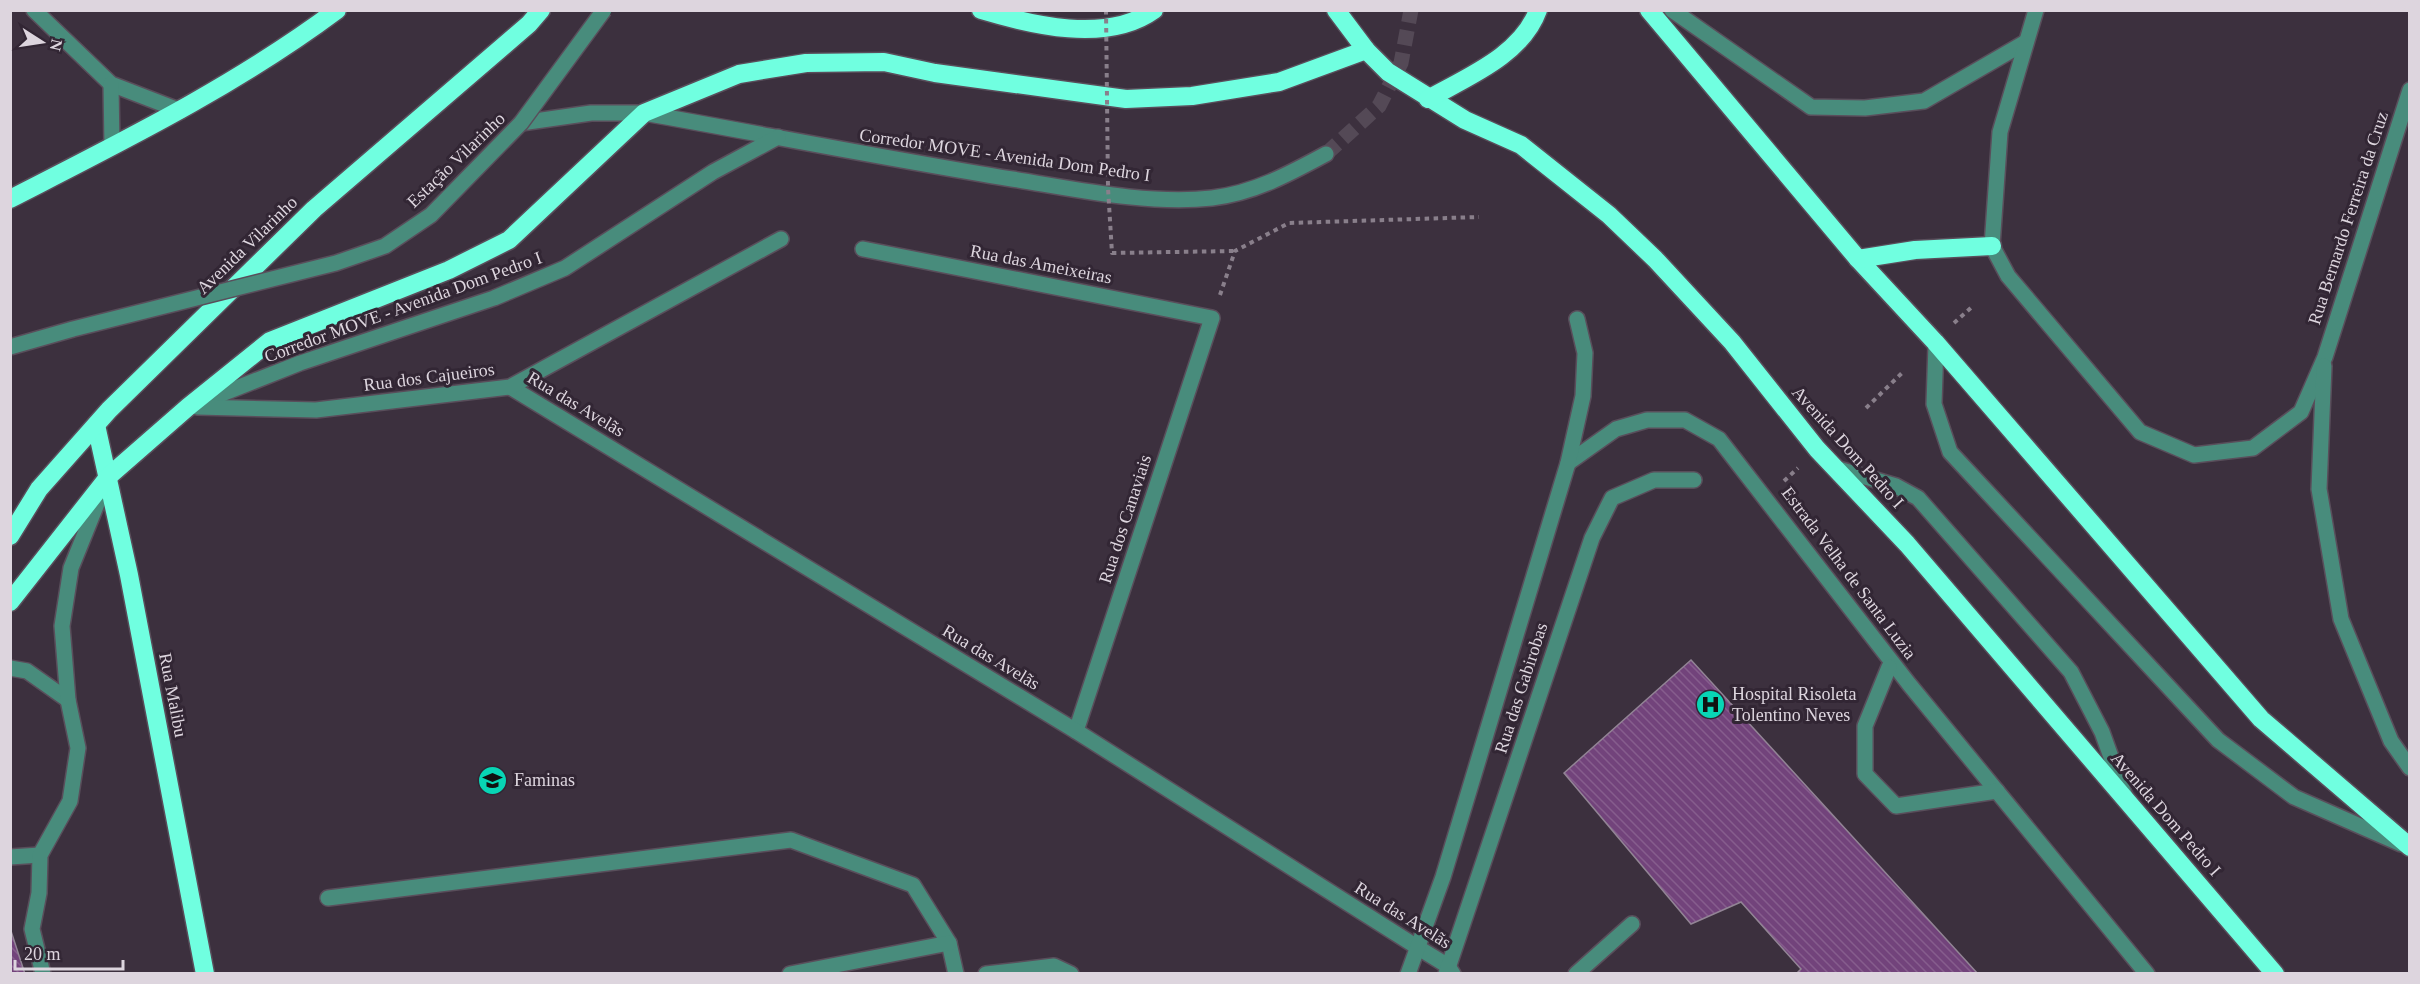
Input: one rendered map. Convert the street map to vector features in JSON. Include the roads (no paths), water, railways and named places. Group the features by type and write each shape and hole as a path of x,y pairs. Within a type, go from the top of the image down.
{"highway":[{"path":"10,199 181,111 277,55 337,10"},
{"name":"Avenida Vilarinho","path":"10,536 39,489 96,425 314,209 529,24 541,10"},
{"path":"981,10 1057,28 1107,29 1154,10"},
{"name":"Avenida Dom Pedro I","path":"1336,10 1366,51 1388,72 1428,99 1521,145 1610,215 1732,342 1835,468 1907,544 2275,974"},
{"path":"1428,99 1500,58 1533,23 1538,10"},
{"path":"1649,10 1858,260 1936,344 2261,719 2409,847"},
{"path":"10,602 109,476 188,407 270,341 449,270 510,240 644,113 739,74 806,63 884,62 935,73 1126,99 1192,96 1279,82 1366,51"},
{"path":"1858,260 1915,250 1992,246"},
{"name":"Rua Malibu","path":"96,425 109,476 205,974"}],"street":[{"path":"34,10 111,84 181,111"},
{"name":"Estação Vilarinho","path":"10,347 73,328 336,262 385,246 431,215 521,123 604,10"},
{"path":"1672,10 1812,107 1864,108 1924,101 2026,42"},
{"path":"1992,246 2000,132 2036,10"},
{"path":"111,84 112,147"},
{"name":"Rua Bernardo Ferreira da Cruz","path":"1992,246 2008,276 2140,432 2194,455 2253,448 2301,412 2325,357 2409,90"},
{"name":"Corredor MOVE - Avenida Dom Pedro I","path":"521,123 591,112 644,113 1084,190 1163,198 1212,198 1270,184 1326,154"},
{"name":"Corredor MOVE - Avenida Dom Pedro I","path":"188,407 300,363 494,298 565,268 713,172 778,137"},
{"name":"Rua dos Cajueiros","path":"188,407 316,410 510,387 781,239"},
{"name":"Rua das Ameixeiras","path":"862,249 1212,318"},
{"name":"Rua dos Canaviais","path":"1076,731 1212,318"},
{"path":"1568,463 1583,396 1585,353 1577,319"},
{"path":"1936,344 1934,404 1950,452 2218,740 2294,797 2409,847"},
{"name":"Rua Bernardo Ferreira da Cruz","path":"2325,357 2319,489 2341,619 2391,741 2409,768"},
{"name":"Rua das Avelãs","path":"510,387 1076,731 1417,947 1449,971"},
{"name":"Estrada Velha de Santa Luzia","path":"1568,463 1616,429 1647,420 1685,420 1719,439 1909,684 2147,974"},
{"name":"Rua das Gabirobas","path":"1408,974 1443,877 1568,463"},
{"path":"1835,468 1896,486 1918,498 2071,672 2102,732 2126,800"},
{"path":"43,974 32,929 39,893 40,855 70,801 78,748 68,700 62,626 71,568 109,476"},
{"name":"Rua das Gabirobas","path":"1449,971 1592,538 1612,498 1654,480 1694,480"},
{"path":"1889,667 1864,726 1864,774 1896,806 1997,791"},
{"path":"10,668 27,671 68,700"},
{"path":"328,898 791,840 913,885 949,943 956,974"},
{"path":"10,857 40,855"},
{"path":"1576,974 1632,924"},
{"path":"790,974 949,943"},
{"path":"986,974 1054,966 1071,974"}],"tunnel":[{"path":"1326,154 1379,106 1401,63 1411,10"}],"place":[{"name":"Hospital Risoleta Tolentino Neves","path":"1711,704"},
{"name":"Faminas","path":"493,780"}]}
